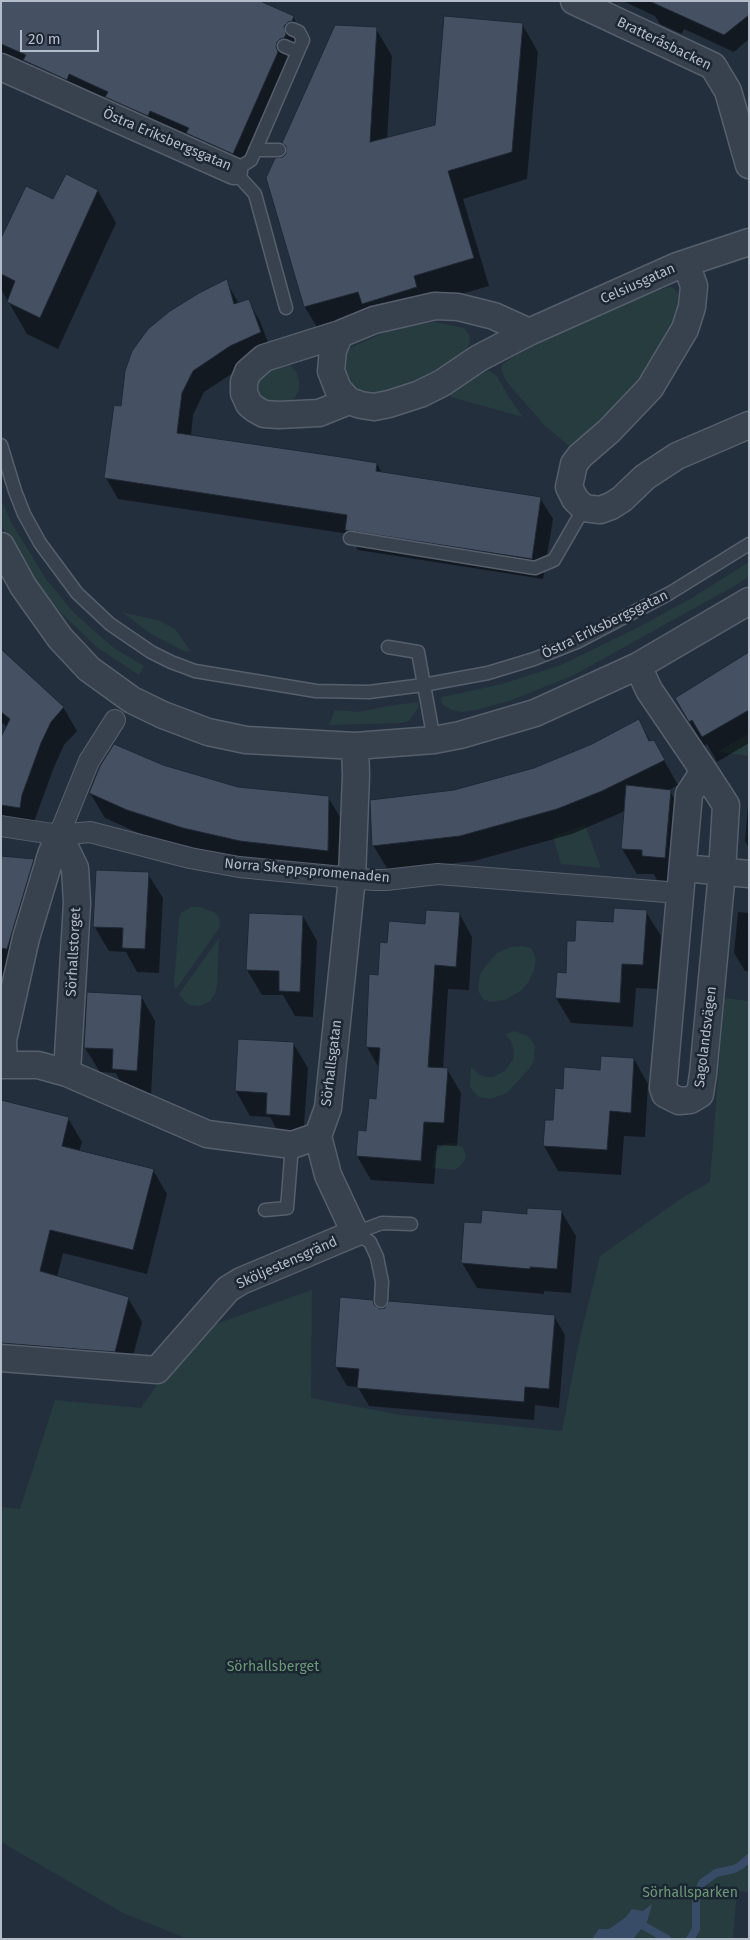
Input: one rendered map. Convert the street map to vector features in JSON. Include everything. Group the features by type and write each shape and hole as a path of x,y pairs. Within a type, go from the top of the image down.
{"street":[{"name":"Bratteråsbacken","path":"574,1 713,66 728,91 749,165"},
{"name":"Östra Eriksbergsgatan","path":"1,68 234,171"},
{"name":"Celsiusgatan","path":"349,401 374,407 420,394 442,383 479,358 529,332 686,263 749,242"},
{"path":"686,263 694,286 692,307 685,329 650,388 574,464 569,488 575,499 584,508 600,510 611,506 646,477 677,456 749,425"},
{"path":"340,334 333,350 331,370 338,388 349,401 318,412 278,415 264,414 249,404 244,393 244,382 248,372 260,361 291,348 340,334 374,320 434,306 458,307 494,316 529,332"},
{"path":"1,546 23,586 60,638 89,670 132,700 163,715 208,732 246,740 355,746 434,740 535,714 638,666 749,601"},
{"name":"Sagolandsvägen","path":"638,666 649,690 704,771 726,805 722,872 700,1094 690,1100 679,1101 665,1094 662,1088 689,794 704,771"},
{"path":"114,720 89,761 51,855 26,938 3,1040 2,1064 38,1065 67,1074 207,1134 292,1145 318,1136"},
{"name":"Sörhallsgatan","path":"318,1136 328,1108 352,878 356,775 355,746"},
{"name":"Norra Skeppspromenaden","path":"1,826 59,835 90,832 190,858 239,867 352,878 386,880 438,874 681,880"},
{"name":"Sörhallstorget","path":"59,835 75,868 77,903 67,1074"},
{"path":"681,880 722,872 749,874"},
{"name":"Sköljestensgränd","path":"1,1358 157,1370 228,1289 250,1277 355,1233 328,1175 318,1136"}],"lane":[{"name":"Östra Eriksbergsgatan","path":"234,171 251,160 303,40 299,32 292,29"},
{"path":"284,46 298,52"},
{"path":"255,150 279,150"},
{"path":"234,171 255,194 286,308"},
{"name":"Östra Eriksbergsgatan","path":"1,445 24,514 40,543 63,577 110,624 151,652 195,671 316,692 364,692 423,685 488,673 534,659 577,642 670,593 749,544"},
{"path":"350,538 535,568 554,560 584,508"},
{"path":"388,647 418,652 434,740"},
{"path":"265,1210 287,1208 292,1145"},
{"path":"355,1233 382,1223 411,1224"},
{"path":"355,1233 370,1242 377,1257 382,1282 381,1301"}],"green space":[{"path":"670,287 675,289 678,294 681,306 661,362 574,450 545,426 506,381 501,369 503,364 573,323 617,302"},
{"path":"435,322 464,328 469,334 470,341 466,352 394,393 381,394 359,390 344,376 342,365 348,349 394,328"},
{"path":"283,363 291,366 297,373 299,390 289,403 272,405 259,396 256,387 260,371"},
{"path":"488,370 497,376 523,417 451,397 450,392"},
{"path":"1,499 11,522 46,579 74,613 114,648 144,666 139,675 98,648 60,612 26,568 8,539 1,524"},
{"path":"749,562 749,576 738,584 574,675 509,701 475,710 462,712 452,710 443,705 441,701 442,697 502,684 561,665 639,627 690,599"},
{"path":"122,612 160,621 175,629 191,652 184,651 151,634"},
{"path":"418,702 418,708 409,721 400,723 329,725 335,710 359,712"},
{"path":"749,733 749,756 717,752"},
{"path":"585,825 601,868 561,864 553,836"},
{"path":"191,907 200,907 214,912 219,917 220,927 176,989 174,985 179,919 181,913"},
{"path":"219,938 215,993 210,1001 205,1004 199,1006 190,1005 179,994"},
{"path":"511,947 531,948 536,959 529,981 522,990 505,1000 490,1002 483,999 478,991 480,975 484,968 497,953"},
{"name":"Sörhallsberget","path":"724,998 749,1001 749,1892 737,1891 733,1939 188,1939 123,1913 1,1842 1,1507 20,1509 55,1400 141,1408 193,1332 312,1290 311,1398 401,1415 562,1431 578,1346 600,1256 685,1196 710,1182"},
{"path":"515,1031 529,1037 535,1046 534,1060 530,1068 507,1093 490,1099 479,1097 470,1086 471,1067 480,1075 486,1077 493,1077 505,1071 513,1059 514,1050 511,1041 505,1034"},
{"path":"446,1143 455,1143 463,1148 466,1155 465,1160 454,1170 432,1168 435,1151"}],"water":[{"path":"652,1904 647,1922 633,1939 592,1939 599,1929 609,1929 626,1917 632,1909 643,1911"}],"building":[{"path":"1,1 260,1 294,16 292,21 284,26 286,34 284,38 277,42 278,52 233,154 186,133 189,128 150,111 148,116 105,97 108,92 69,74 67,80 23,60 26,55 1,44"},
{"path":"649,1 749,1 749,15 724,35"},
{"path":"444,16 523,23 512,152 448,171 474,258 414,276 417,287 362,304 358,292 304,307 266,178 275,158 283,157 286,154 286,146 282,143 335,25 377,27 370,142 435,125"},
{"path":"66,174 98,190 40,318 7,302 15,281 1,274 1,238 26,186 53,199"},
{"path":"227,279 234,304 249,299 261,332 230,346 193,371 182,393 177,433 377,463 376,471 541,497 532,559 345,530 347,515 104,478 114,405 121,406 125,371 132,351 148,329 170,311"},
{"path":"1,649 64,707 51,722 41,743 22,795 20,808 1,805 1,737 10,719 1,712"},
{"path":"749,652 749,710 702,737 692,720 689,722 675,698"},
{"path":"639,719 649,741 654,740 665,760 602,791 557,809 460,836 372,846 370,800 454,790 534,768 592,744"},
{"path":"114,744 163,765 238,787 329,796 328,851 240,841 183,828 127,810 89,793 100,766"},
{"path":"626,785 671,790 665,858 642,856 642,850 621,849"},
{"path":"1,856 34,859 7,949 1,948"},
{"path":"96,870 149,872 145,949 122,948 123,928 93,927"},
{"path":"614,908 647,910 643,965 622,964 620,1003 555,998 557,972 566,973 567,941 575,941 576,920 613,922"},
{"path":"426,910 460,912 456,967 435,965 428,1067 448,1068 444,1123 424,1122 421,1161 356,1156 358,1130 366,1131 369,1098 376,1099 380,1048 366,1047 369,974 378,975 380,942 387,943 389,921 425,924"},
{"path":"249,913 303,915 300,992 279,991 279,971 246,970"},
{"path":"87,992 142,995 137,1071 112,1069 113,1049 84,1048"},
{"path":"238,1039 294,1042 290,1116 266,1114 267,1093 235,1091"},
{"path":"601,1056 634,1058 631,1113 610,1111 607,1150 543,1146 545,1120 553,1120 555,1088 563,1089 564,1067 600,1070"},
{"path":"1,1100 69,1117 62,1146 154,1169 133,1250 50,1230 40,1271 129,1297 115,1352 1,1343"},
{"path":"527,1208 562,1210 557,1269 530,1267 530,1269 461,1263 464,1222 481,1223 482,1210 527,1214"},
{"path":"340,1297 373,1300 374,1305 380,1309 385,1308 389,1301 555,1315 549,1389 525,1387 524,1402 357,1388 359,1369 335,1367"}],"waterway":[{"path":"690,1939 696,1929 696,1901 702,1883 716,1873 740,1866 749,1858"},
{"path":"644,1926 667,1939"}],"park label":[{"name":"Sörhallsparken","path":"690,1893"}]}
